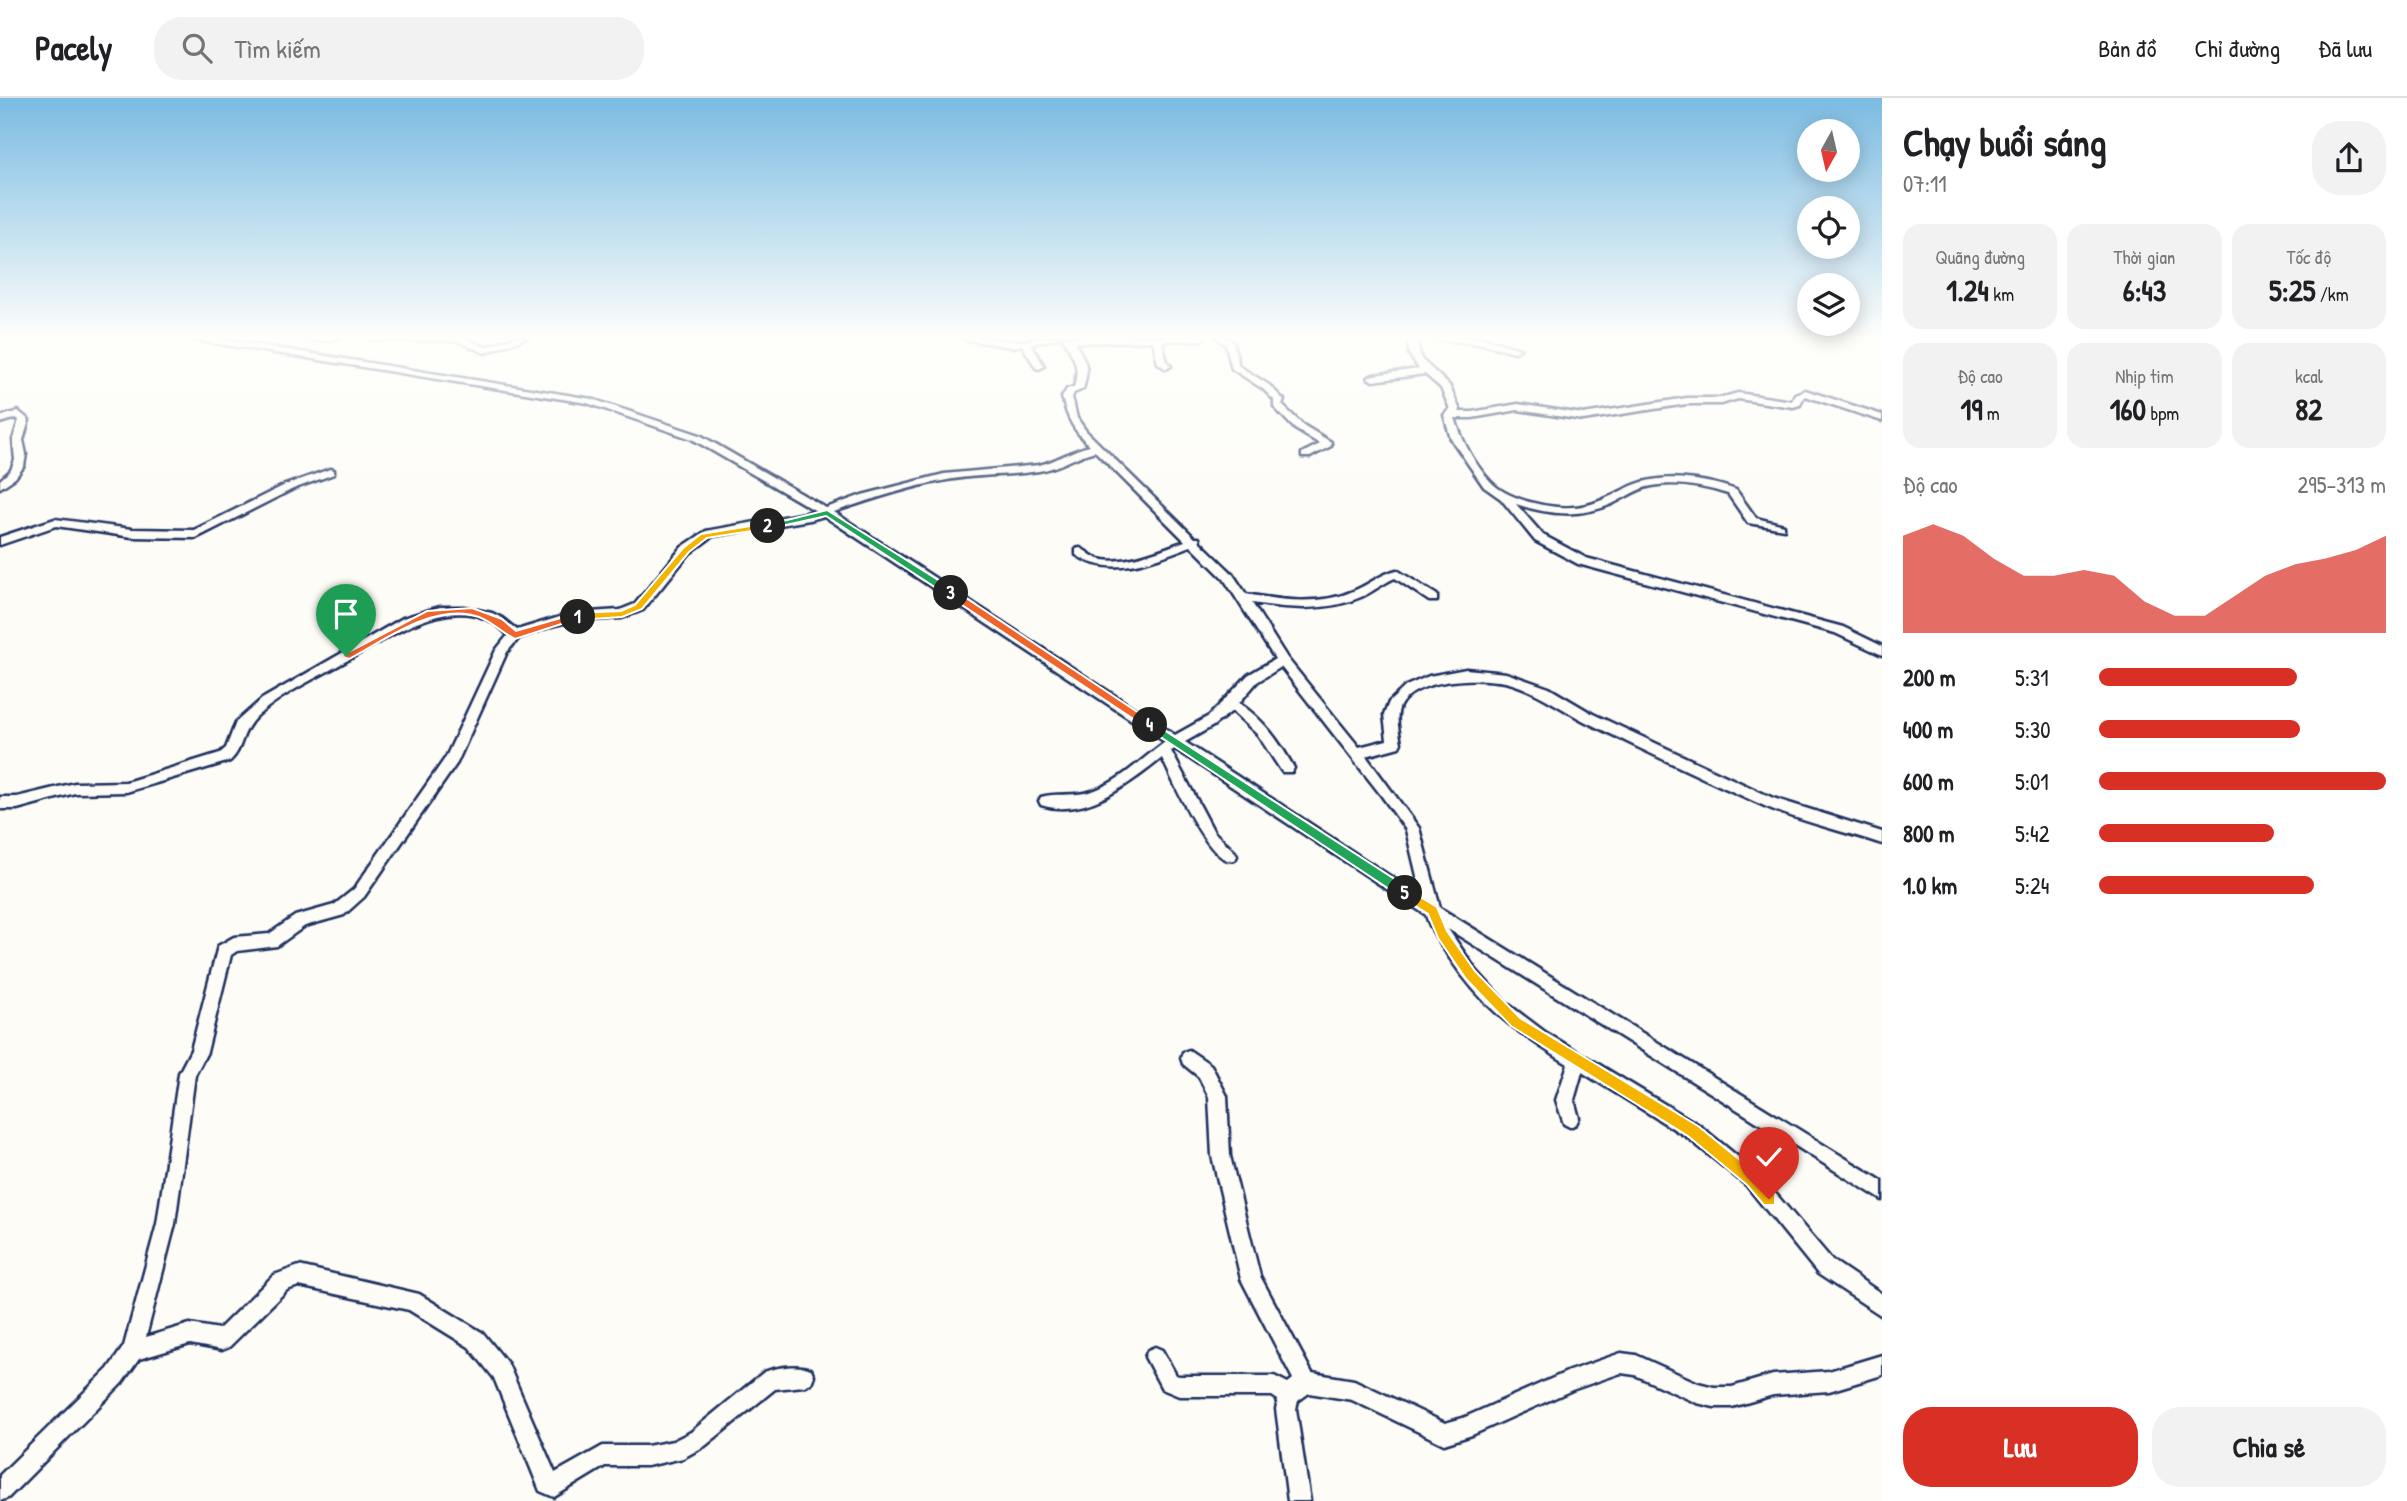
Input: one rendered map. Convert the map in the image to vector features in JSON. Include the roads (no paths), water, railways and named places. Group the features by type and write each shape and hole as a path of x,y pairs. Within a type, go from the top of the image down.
{"street":[{"path":"593,402 696,437 827,513 1169,746 1882,1191"},
{"path":"1067,402 1077,425 1096,448 1195,541 1244,598 1283,661 1412,828 1423,861 1432,911 1442,934 1470,975 1516,1022 1647,1101 1723,1154 1752,1180 1825,1267 1882,1306"},
{"path":"1278,402 1277,405 1299,427 1327,444 1306,455"},
{"path":"1449,415 1455,410 1452,402"},
{"path":"1449,415 1472,415 1518,407 1583,417 1677,402"},
{"path":"1834,402 1882,418"},
{"path":"0,420 18,414 24,419 18,440 23,450 22,458 11,476 0,485"},
{"path":"1449,415 1456,439 1474,468 1488,485 1506,497 1539,538 1582,561 1839,630 1882,651"},
{"path":"0,1490 115,1376 133,1351 166,1224 187,1073 199,1052 224,951 234,944 271,941 300,921 340,910 359,893 440,779 466,732 502,650 515,635 573,617 622,614 632,610 645,602 686,550 710,533 784,523 827,513 866,497 944,477 1040,468 1056,464 1077,452 1096,448"},
{"path":"0,541 55,522 132,533 196,534 271,496 330,472"},
{"path":"1506,497 1554,510 1578,511 1604,504 1655,482 1713,487 1732,492 1752,521 1780,527"},
{"path":"1080,552 1096,562 1111,563 1164,552 1195,541"},
{"path":"1244,598 1302,604 1350,598 1390,575 1399,574 1433,598"},
{"path":"0,803 17,803 75,788 126,787 225,757 233,748 234,735 242,722 262,705 376,638 430,613 472,611 499,622 515,635"},
{"path":"1046,801 1091,799 1110,792 1169,746 1220,715 1260,671 1283,661"},
{"path":"1356,754 1394,743 1391,715 1395,702 1411,689 1429,681 1466,674 1506,677 1544,691 1588,717 1768,802 1882,838"},
{"path":"1229,703 1258,723 1278,749 1287,768"},
{"path":"1169,746 1209,836 1230,856"},
{"path":"1189,1058 1205,1070 1218,1096 1222,1156 1251,1279 1298,1389"},
{"path":"1570,1118 1565,1100 1577,1060"},
{"path":"133,1351 190,1334 222,1340 281,1282 299,1276 412,1301 475,1340 501,1371 548,1483 554,1486 603,1456 647,1456 676,1451 698,1439 771,1378 804,1376"},
{"path":"1155,1357 1169,1382 1179,1386 1274,1386 1354,1390 1444,1434 1465,1428 1597,1369 1621,1363 1636,1365 1697,1393 1714,1397 1732,1397 1773,1385 1829,1381 1882,1365"},
{"path":"1298,1389 1286,1409 1299,1501"}]}
